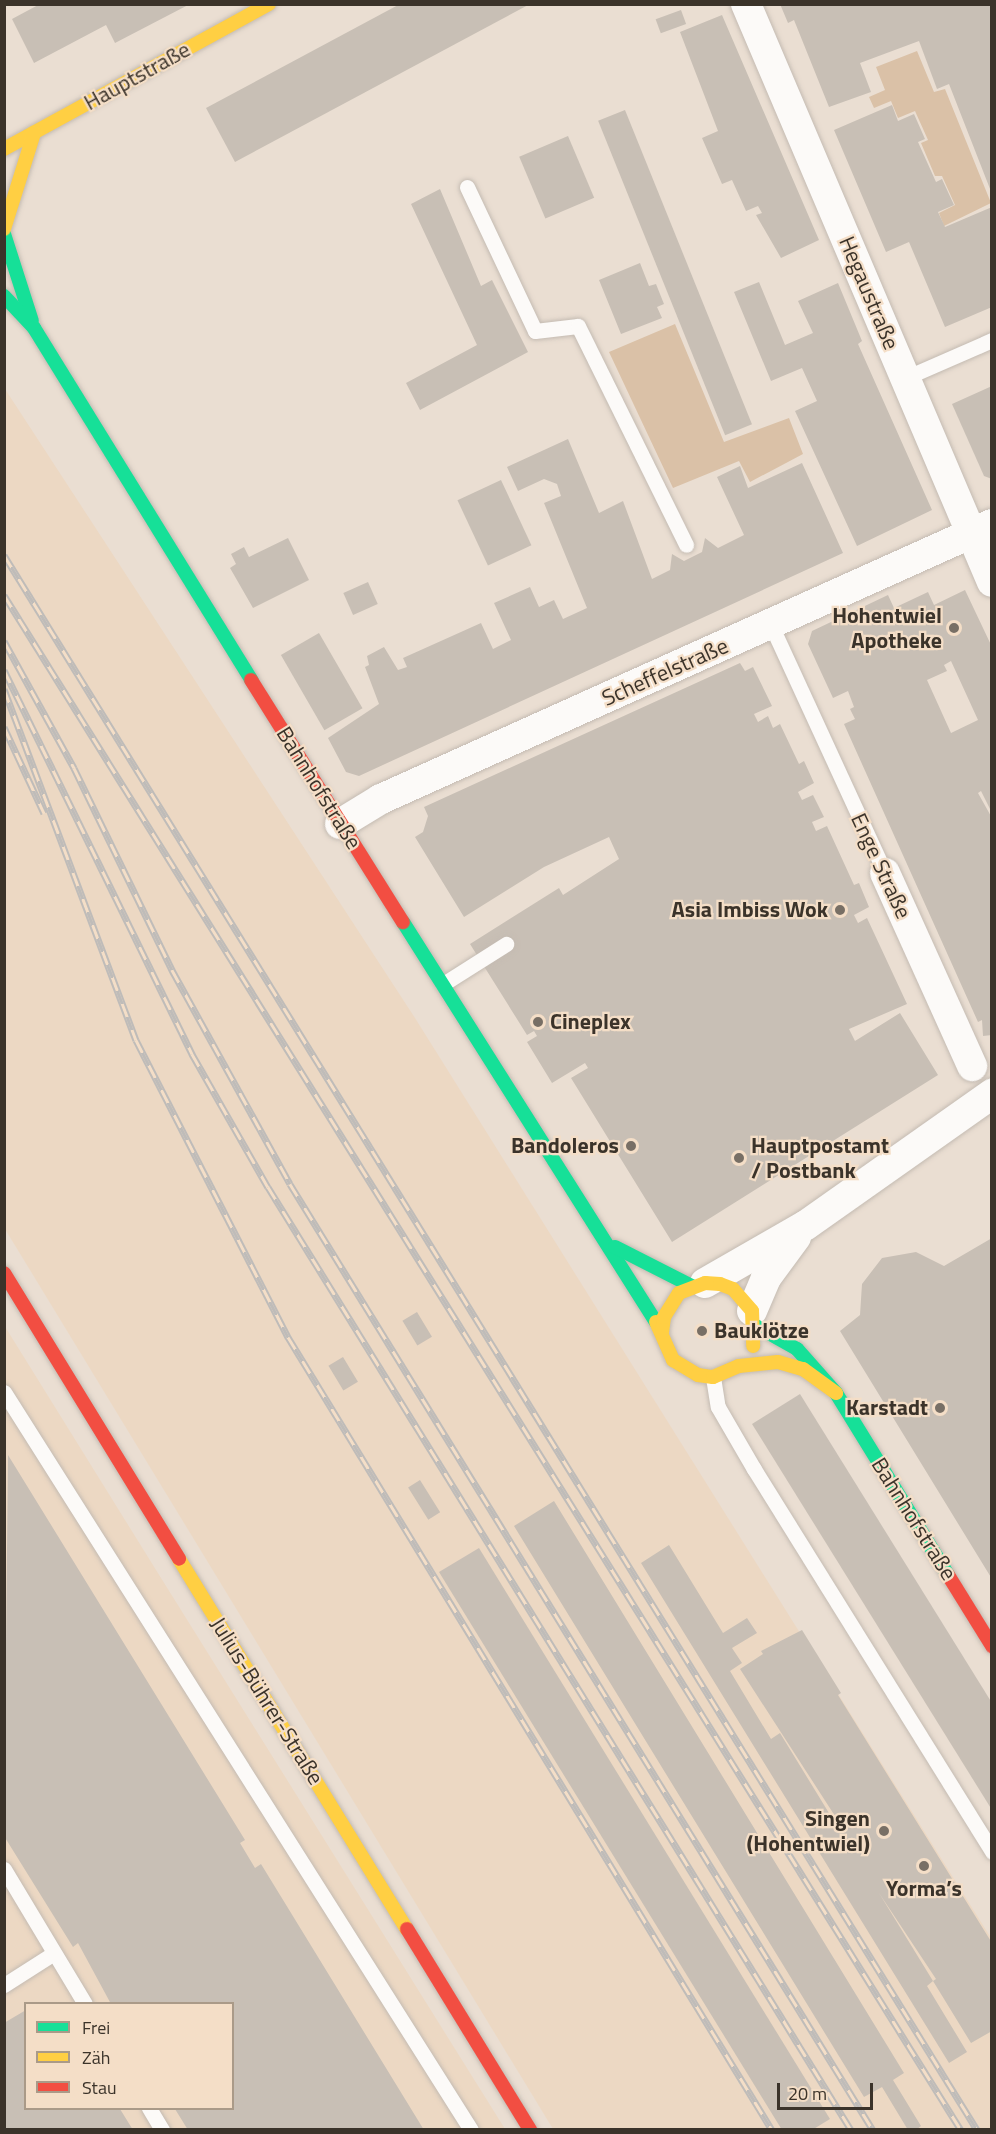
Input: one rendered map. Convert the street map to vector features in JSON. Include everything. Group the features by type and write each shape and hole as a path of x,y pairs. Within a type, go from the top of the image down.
{"street":[{"name":"Hauptstraße","path":"4,149 269,4"},
{"name":"Hegaustraße","path":"747,4 956,496 981,529 992,582"},
{"path":"4,229 33,133"},
{"name":"Bahnhofstraße","path":"4,234 34,328"},
{"name":"Bahnhofstraße","path":"4,296 34,328 340,824 611,1244 662,1332 673,1360 691,1372 713,1377 739,1366 765,1361 803,1369 836,1393"},
{"name":"Scheffelstraße","path":"340,824 381,800 981,529"},
{"name":"Enge Straße","path":"885,873 972,1066"},
{"path":"662,1332 670,1304 698,1284 806,1226 990,1099"},
{"path":"739,1366 752,1348 754,1318 766,1278 806,1226"},
{"name":"Bahnhofstraße","path":"611,1244 650,1269 698,1284 733,1289 754,1318 797,1348 836,1393 992,1646"},
{"name":"Julius-Bührer-Straße","path":"4,1273 531,2130"}],"lane":[{"path":"467,186 535,331 578,326 686,545"},
{"path":"905,378 992,340"},
{"name":"Enge Straße","path":"771,625 885,873"},
{"path":"443,984 506,944"},
{"name":"Enge Straße","path":"972,1066 990,1099"},
{"path":"713,1377 718,1407 749,1460 992,1852"},
{"path":"4,1392 471,2130"},
{"path":"4,1869 84,2002"},
{"path":"4,1985 54,1953"},
{"path":"150,2110 162,2130"}],"shaded area":[{"path":"917,51 934,92 945,89 991,203 944,226 939,213 955,205 942,176 935,176 921,143 928,140 915,111 898,118 891,101 874,108 869,97 885,90 876,67"},
{"path":"675,324 724,442 789,418 803,454 750,482 739,461 673,488 609,352"},
{"path":"5,389 415,1018 991,1938 991,2129 553,2129 5,1229"},
{"path":"4,1325 161,1578 505,2129 5,2129"}],"building":[{"path":"40,4 190,4 115,43 106,25 34,63 12,19"},
{"path":"400,4 530,4 235,162 206,108"},
{"path":"780,4 992,4 992,194 949,84 937,89 919,41 860,63 871,92 829,107 794,20 788,23"},
{"path":"681,10 686,24 661,33 656,19"},
{"path":"722,15 819,240 781,258 756,215 762,213 758,206 746,211 732,180 722,184 702,138 718,131 680,32"},
{"path":"892,105 898,121 914,114 925,139 918,142 936,182 942,179 954,205 938,212 945,227 992,207 992,307 945,327 909,242 886,252 834,130"},
{"path":"625,110 752,424 725,435 598,121"},
{"path":"568,136 594,198 545,218 519,157"},
{"path":"440,189 481,286 492,280 528,352 420,410 406,383 477,345 411,204"},
{"path":"640,263 649,286 656,284 664,304 657,307 662,318 621,334 599,280"},
{"path":"759,282 785,345 813,333 798,301 838,283 862,341 858,344 932,510 857,546 795,411 817,401 802,368 771,381 734,292"},
{"path":"992,386 992,479 984,476 952,404"},
{"path":"568,439 599,513 623,501 652,579 670,570 672,554 684,561 702,552 705,538 718,548 744,535 717,477 740,466 748,488 802,463 843,553 359,776 346,772 328,738 379,704 365,667 369,665 367,656 384,647 398,670 407,667 403,658 481,623 493,649 511,640 494,603 530,587 539,607 554,600 563,619 587,608 544,503 561,496 557,484 544,479 518,491 507,467"},
{"path":"501,480 531,545 488,566 457,500"},
{"path":"288,538 309,580 253,608 230,568 236,564 231,554 244,547 249,557"},
{"path":"368,582 378,604 353,615 343,593"},
{"path":"965,590 992,647 992,813 981,791 978,793 992,818 992,1035 983,1036 982,1020 978,1022 844,724 855,719 850,709 854,707 848,691 833,698 808,644 812,631 888,595 894,608 928,592 934,605","holes":["951,661 978,720 951,733 927,680 947,671 944,665"]},
{"path":"319,633 363,708 324,730 281,655"},
{"path":"740,663 745,671 753,667 772,706 754,714 758,722 768,716 773,728 780,724 799,764 804,761 814,783 798,792 802,800 813,795 824,817 812,822 816,831 827,826 854,885 859,883 869,907 854,915 858,923 867,918 907,1004 849,1029 855,1041 900,1013 938,1075 672,1242 571,1078 588,1068 585,1063 552,1083 527,1042 537,1036 534,1031 527,1035 470,944 559,888 563,895 619,859 609,837 544,867 464,917 415,837 423,832 428,816 424,807"},
{"name":"Karstadt","path":"992,1238 992,1579 840,1331 860,1315 862,1284 882,1258 916,1252 944,1266"},
{"path":"417,1312 432,1337 417,1346 402,1321"},
{"path":"343,1357 358,1382 343,1391 328,1366"},
{"path":"800,1394 992,1703 992,1810 752,1424"},
{"path":"8,1455 245,1840 240,1843 255,1868 261,1864 424,2130 188,2130 176,2110 234,2110 234,2002 110,2002 78,1943 73,1947 4,1836"},
{"path":"420,1480 440,1512 428,1520 408,1487"},
{"path":"554,1501 904,2073 893,2080 921,2126 916,2130 908,2130 882,2087 864,2097 514,1526"},
{"name":"Singen (Hohentwiel)","path":"669,1545 723,1633 747,1618 757,1633 732,1648 742,1663 730,1671 771,1739 780,1733 832,1818 835,1816 740,1669 763,1654 761,1651 802,1630 841,1693 838,1695 992,1943 992,2031 971,2043 933,1981 927,1986 967,2052 949,2063 641,1563","holes":["879,1893 936,1979 933,1981"]},
{"path":"479,1548 830,2119 812,2130 782,2130 439,1572"},
{"path":"24,2011 24,2110 121,2110 133,2130 4,2130 4,2023"}],"railway":[{"path":"4,555 977,2130"},
{"path":"4,595 961,2130"},
{"path":"4,641 74,768 172,970 290,1184 873,2130"},
{"path":"4,670 192,1054 268,1187 851,2130"},
{"path":"4,689 136,1040 288,1337 772,2130"},
{"path":"4,727 44,813"}],"traffic: fast":[{"path":"4,234 32,321"},
{"path":"4,296 34,328 251,680"},
{"path":"403,922 656,1322"},
{"path":"615,1247 692,1286"},
{"path":"756,1326 797,1349 836,1393 948,1575"}],"traffic: slow":[{"path":"4,149 269,4"},
{"path":"4,229 34,133"},
{"path":"662,1332 664,1317 679,1293 705,1283 720,1284 733,1289 752,1311 753,1346"},
{"path":"656,1322 673,1360 698,1375 713,1377 739,1366 778,1362 803,1369 836,1393"},
{"path":"179,1559 407,1929"}],"traffic: jam":[{"path":"251,680 403,922"},
{"path":"4,1273 179,1559"},
{"path":"948,1575 992,1646"},
{"path":"407,1929 530,2130"}],"place":[{"name":"Hohentwiel Apotheke","path":"954,628"},
{"name":"Asia Imbiss Wok","path":"840,910"},
{"name":"Cineplex","path":"538,1022"},
{"name":"Bandoleros","path":"631,1146"},
{"name":"Hauptpostamt / Postbank","path":"739,1158"},
{"name":"Bauklötze","path":"702,1331"},
{"name":"Karstadt","path":"940,1408"},
{"name":"Singen (Hohentwiel)","path":"884,1831"},
{"name":"Yorma’s","path":"924,1866"}]}
